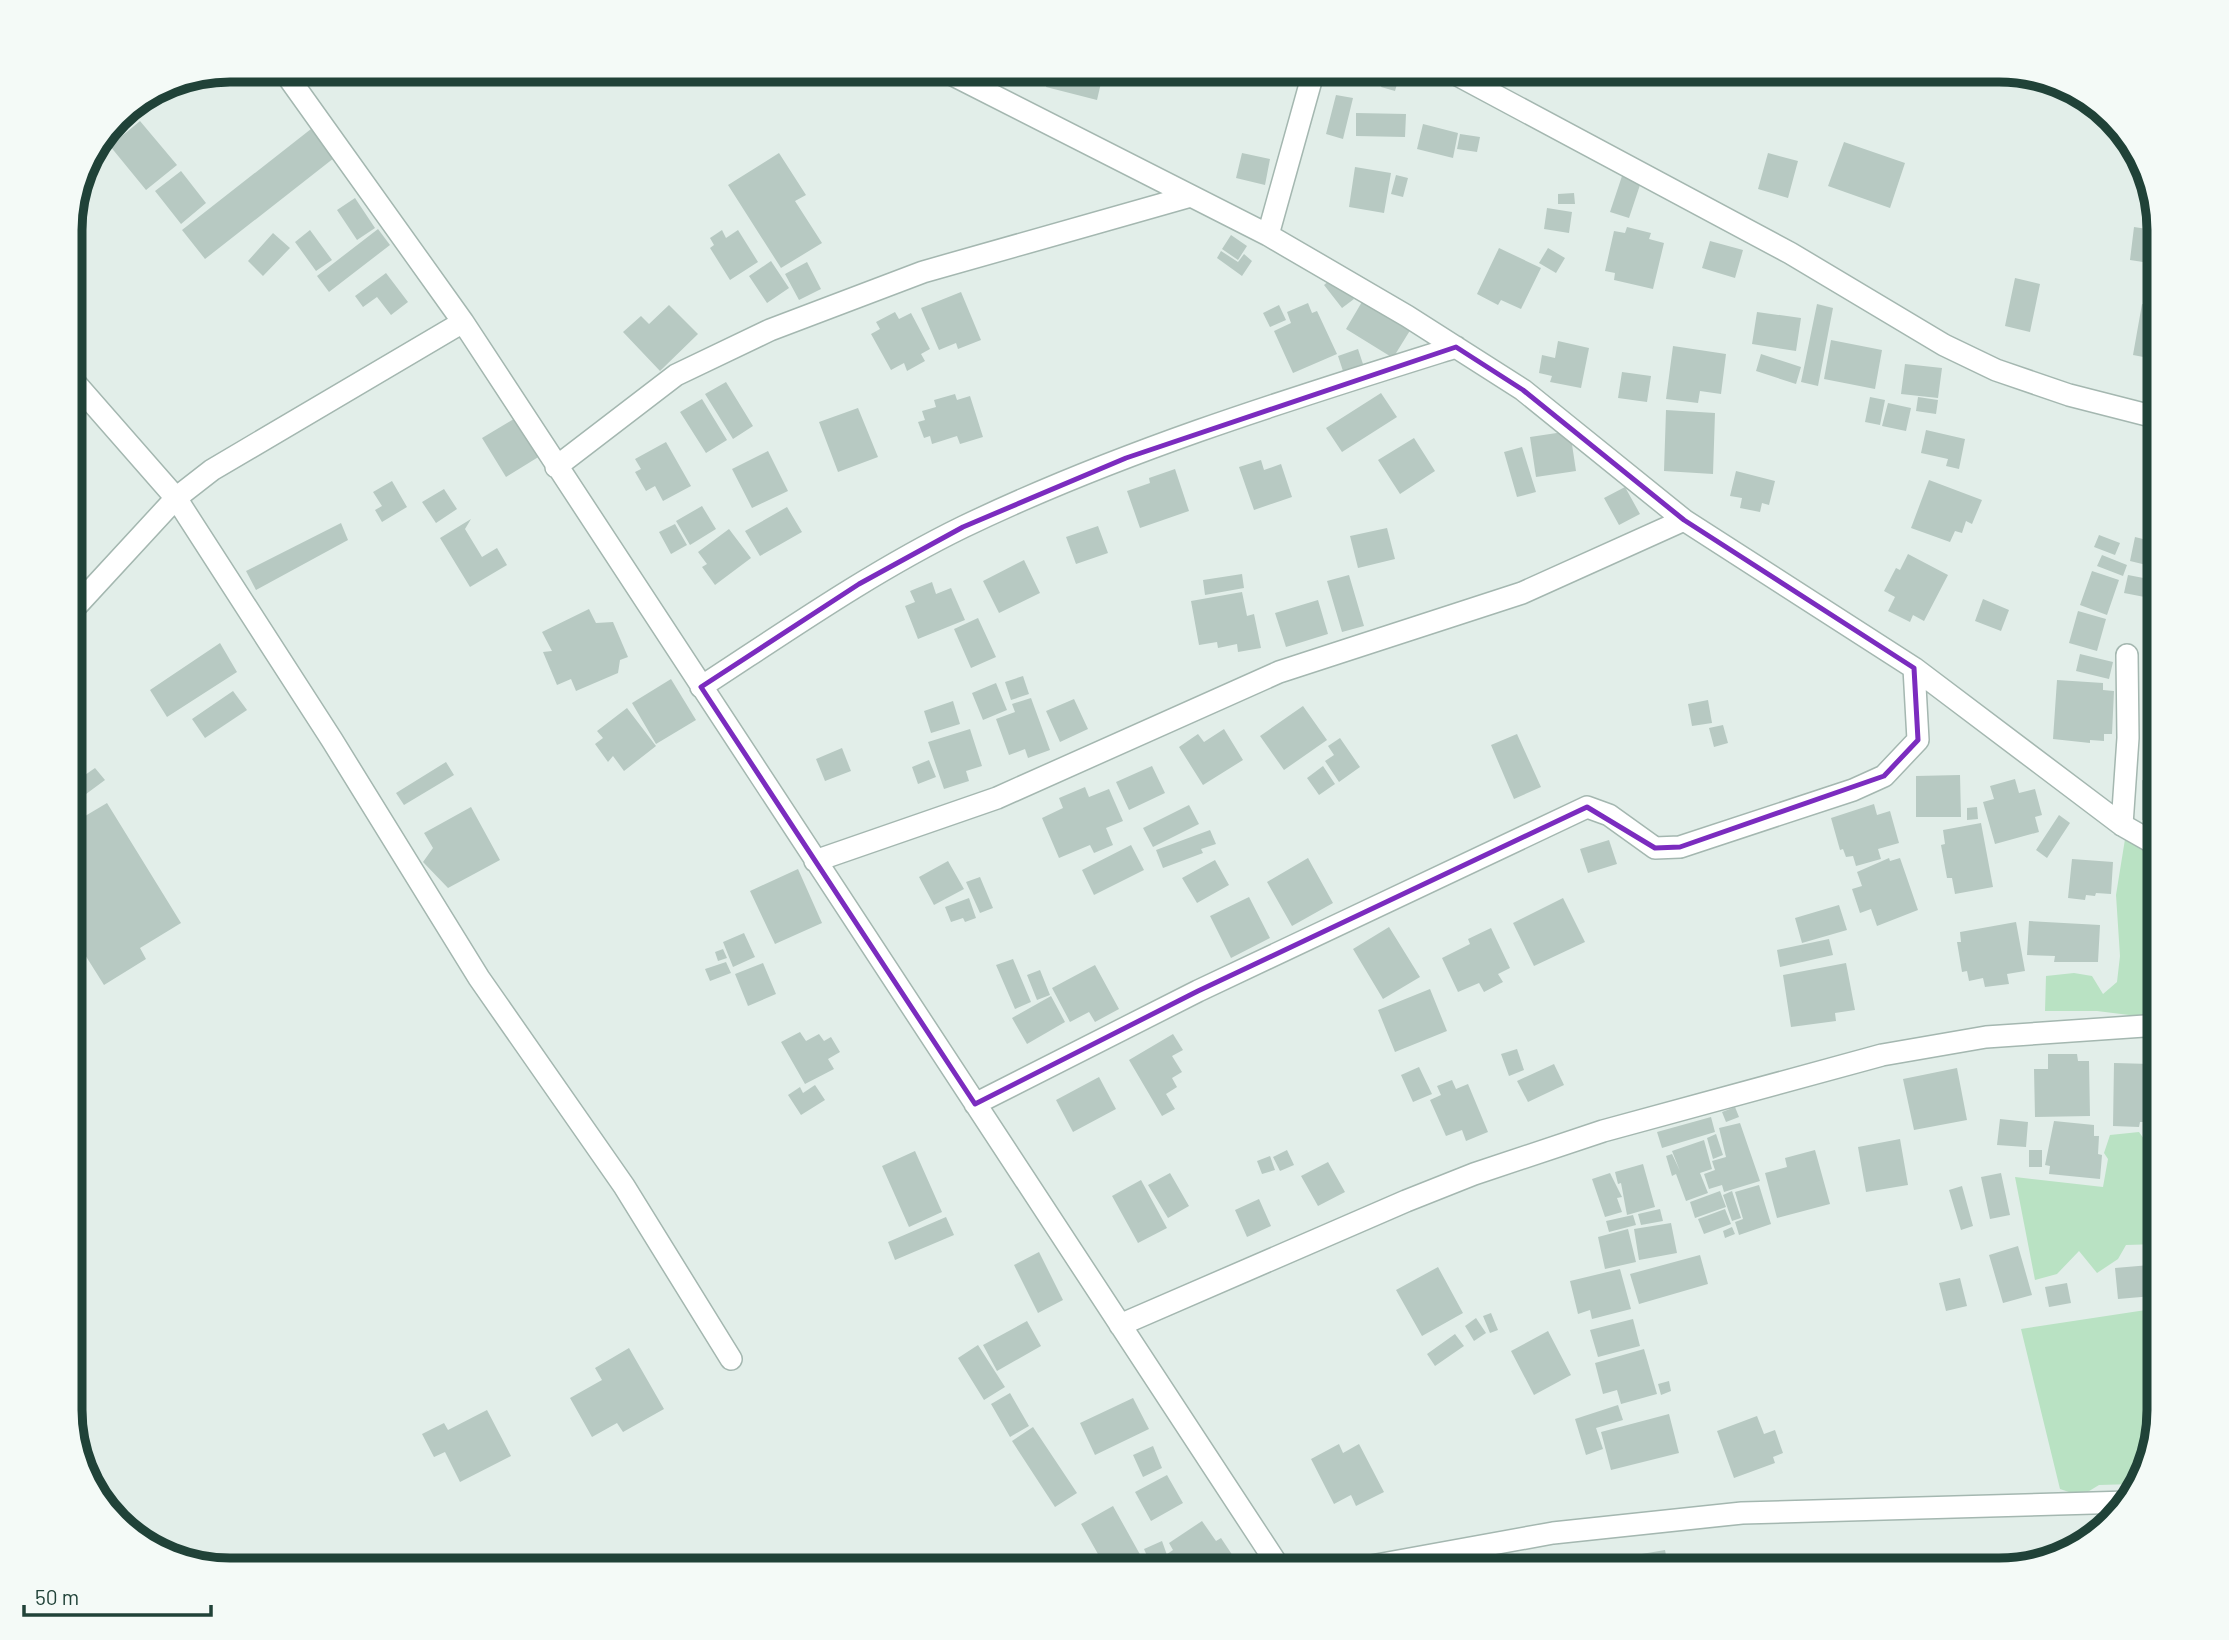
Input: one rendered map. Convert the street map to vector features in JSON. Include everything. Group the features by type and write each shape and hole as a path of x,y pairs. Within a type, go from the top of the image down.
{"street":[{"path":"292,82 463,322 1273,1558"},
{"path":"967,82 1268,235 1456,347 1523,390 1684,520 1914,668 2122,825 2147,839"},
{"path":"1268,235 1311,82"},
{"path":"1470,82 1790,253 1944,345 1996,370 2069,395 2147,415"},
{"path":"556,467 676,374 770,330 923,272 1191,196"},
{"path":"83,599 176,498 212,470 463,322"},
{"path":"701,687 859,584 963,527 1126,458 1293,398 1456,347"},
{"path":"83,392 176,498 479,978 624,1186 731,1359"},
{"path":"815,861 997,798 1279,672 1522,593 1684,520"},
{"path":"2122,825 2128,738 2127,655"},
{"path":"975,1104 1198,991 1587,807 1609,815 1655,848 1680,847 1853,790 1884,776 1918,740 1914,668"},
{"path":"1120,1325 1406,1201 1603,1131 1882,1055 1986,1037 2147,1026"},
{"path":"1415,1558 1553,1533 1742,1513 2114,1502"}],"highlighted area":[{"path":"1456,347 1523,390 1684,520 1914,668 1918,740 1884,776 1680,847 1655,848 1587,807 1198,991 975,1104 701,687 859,584 963,527 1126,458"}],"green space":[{"path":"2126,833 2147,847 2147,1017 2097,1011 2045,1011 2046,976 2074,973 2092,976 2103,994 2117,982 2120,956 2116,895"},
{"path":"2139,1132 2147,1139 2147,1194 2143,1204 2147,1205 2147,1244 2126,1245 2118,1259 2097,1273 2079,1251 2057,1274 2035,1280 2015,1177 2103,1187 2108,1159 2104,1153 2110,1135"},
{"path":"2147,1310 2145,1429 2139,1458 2127,1484 2099,1485 2081,1496 2060,1489 2021,1329"}],"building":[{"path":"1047,82 1101,82 1097,100 1046,87"},
{"path":"1383,82 1398,82 1395,91 1381,87"},
{"path":"1336,95 1353,98 1343,139 1326,134"},
{"path":"1356,113 1406,114 1405,137 1356,136"},
{"path":"138,117 118,134 125,125"},
{"path":"140,121 177,165 146,190 110,146"},
{"path":"1423,124 1458,133 1453,158 1417,149"},
{"path":"311,129 334,158 205,259 182,230"},
{"path":"1460,134 1480,137 1477,152 1457,149"},
{"path":"1844,142 1905,163 1890,208 1828,186"},
{"path":"779,153 806,195 795,201 822,243 781,268 728,185"},
{"path":"1242,153 1270,159 1265,185 1236,178"},
{"path":"1768,153 1798,161 1788,198 1758,189"},
{"path":"1355,167 1391,173 1384,213 1349,207"},
{"path":"181,171 206,203 181,224 155,191"},
{"path":"1623,173 1642,179 1629,218 1610,212"},
{"path":"1396,175 1408,178 1403,197 1391,194"},
{"path":"1574,193 1575,204 1558,204 1558,194"},
{"path":"355,198 375,228 357,240 337,210"},
{"path":"1547,208 1572,212 1569,233 1544,229"},
{"path":"1627,227 1651,233 1649,239 1664,243 1653,289 1614,280 1615,273 1605,271 1614,231 1625,233"},
{"path":"2134,227 2147,229 2143,262 2130,260"},
{"path":"378,229 390,245 329,292 317,276"},
{"path":"310,230 332,260 316,271 295,242"},
{"path":"722,230 726,238 738,230 758,262 730,280 710,248 714,245 710,238"},
{"path":"273,233 290,248 263,276 248,261"},
{"path":"1231,235 1247,246 1238,260 1222,249"},
{"path":"1710,241 1743,250 1735,278 1702,268"},
{"path":"1499,248 1541,268 1521,309 1501,300 1498,305 1477,294"},
{"path":"1548,248 1565,258 1556,273 1539,263"},
{"path":"1221,251 1238,262 1244,254 1252,261 1242,276 1217,258"},
{"path":"771,261 789,288 767,303 749,276"},
{"path":"807,262 821,289 799,300 785,274"},
{"path":"386,273 408,302 391,315 377,297 363,307 355,296"},
{"path":"1336,275 1354,299 1342,308 1324,285"},
{"path":"2015,278 2040,284 2030,332 2005,326"},
{"path":"961,292 981,340 958,349 956,343 939,350 921,308"},
{"path":"1366,295 1414,324 1393,358 1346,329"},
{"path":"1308,303 1312,313 1317,311 1337,354 1293,373 1274,331 1291,323 1287,312"},
{"path":"1817,304 1833,308 1818,386 1801,382"},
{"path":"2142,304 2147,305 2147,358 2133,355"},
{"path":"669,305 698,334 660,371 623,332 641,316 649,324"},
{"path":"1279,305 1286,320 1270,327 1263,313"},
{"path":"895,312 899,319 911,313 930,349 921,354 925,361 907,371 904,363 891,370 871,334 880,329 876,322"},
{"path":"1757,312 1801,318 1796,351 1752,344"},
{"path":"1831,340 1882,350 1875,389 1824,379"},
{"path":"1558,341 1589,348 1581,388 1550,382 1552,376 1539,373 1542,355 1555,358"},
{"path":"1673,346 1726,354 1721,394 1700,391 1698,403 1666,399"},
{"path":"1358,349 1363,364 1343,371 1338,356"},
{"path":"1761,354 1801,367 1796,384 1756,371"},
{"path":"1905,364 1942,368 1938,398 1901,394"},
{"path":"1622,372 1651,376 1647,402 1618,398"},
{"path":"726,382 753,426 733,439 705,394"},
{"path":"1381,393 1397,417 1342,452 1326,428"},
{"path":"955,394 957,400 970,396 983,437 960,444 957,436 932,444 930,436 924,438 918,422 925,420 922,411 936,407 934,400"},
{"path":"1870,397 1885,400 1880,425 1865,422"},
{"path":"1918,397 1938,400 1936,414 1916,411"},
{"path":"702,399 727,440 706,453 680,412"},
{"path":"1888,403 1911,408 1906,431 1882,426"},
{"path":"858,408 878,457 838,472 819,422"},
{"path":"1666,410 1715,413 1713,474 1664,471"},
{"path":"517,417 540,456 506,477 482,438"},
{"path":"1926,430 1965,439 1959,469 1946,466 1948,459 1921,453"},
{"path":"1570,431 1576,471 1536,477 1530,437"},
{"path":"1414,438 1435,471 1400,494 1378,460"},
{"path":"666,442 691,486 663,501 655,486 646,491 635,472 641,469 635,459"},
{"path":"1522,447 1536,492 1517,497 1504,452"},
{"path":"768,451 788,491 752,508 732,469"},
{"path":"1261,460 1264,470 1281,464 1292,497 1254,510 1239,467"},
{"path":"1175,469 1189,511 1140,528 1127,491 1150,483 1149,478"},
{"path":"1736,471 1775,481 1769,505 1762,503 1760,512 1740,508 1742,498 1730,496"},
{"path":"1929,480 1982,500 1972,524 1966,521 1962,533 1955,531 1950,542 1911,528"},
{"path":"392,481 407,507 382,522 375,510 382,506 373,492"},
{"path":"1625,487 1640,514 1619,525 1604,498"},
{"path":"444,489 457,509 436,523 422,502"},
{"path":"702,506 716,529 690,545 676,521"},
{"path":"787,507 802,532 760,556 745,531"},
{"path":"471,519 465,529 482,557 497,548 507,565 470,587 440,538"},
{"path":"341,523 348,540 256,590 246,571"},
{"path":"675,524 687,545 671,554 659,532"},
{"path":"1098,526 1108,553 1076,564 1066,537"},
{"path":"1387,528 1395,559 1358,568 1350,536"},
{"path":"729,529 751,558 715,585 702,567 707,564 698,552"},
{"path":"2099,535 2120,543 2115,555 2094,547"},
{"path":"2135,537 2147,540 2147,565 2130,561"},
{"path":"1908,554 1948,575 1924,621 1913,615 1910,622 1888,611 1895,597 1884,591 1896,568 1900,570"},
{"path":"2102,555 2127,565 2123,576 2097,566"},
{"path":"1024,560 1040,593 999,613 983,581"},
{"path":"2092,571 2119,580 2107,615 2080,605"},
{"path":"1242,574 1244,588 1205,595 1203,580"},
{"path":"1349,575 1364,626 1342,632 1327,581"},
{"path":"2128,575 2147,579 2147,597 2124,593"},
{"path":"932,582 936,594 951,588 965,620 918,639 905,606 915,602 910,591"},
{"path":"1242,592 1247,616 1254,614 1261,648 1238,652 1237,644 1218,648 1217,642 1199,645 1191,601"},
{"path":"1983,599 2009,610 2001,631 1975,621"},
{"path":"1318,600 1328,634 1286,647 1275,613"},
{"path":"589,609 596,623 613,622 628,657 620,660 618,673 576,691 571,679 557,685 543,652 552,651 542,632"},
{"path":"2078,611 2106,619 2097,651 2069,643"},
{"path":"978,618 996,657 971,668 954,629"},
{"path":"220,643 237,672 167,717 150,690"},
{"path":"2080,654 2113,662 2109,679 2076,671"},
{"path":"1023,676 1029,694 1011,700 1005,682"},
{"path":"671,679 696,720 656,744 632,703"},
{"path":"2057,680 2103,683 2103,690 2114,691 2112,734 2104,734 2104,741 2090,740 2090,743 2053,739"},
{"path":"996,683 1007,710 983,720 972,693"},
{"path":"233,691 247,710 205,738 192,719"},
{"path":"1031,698 1050,750 1028,758 1025,749 1009,755 996,719 1015,712 1012,704"},
{"path":"1074,699 1088,729 1060,742 1046,711"},
{"path":"1708,700 1712,723 1692,726 1688,704"},
{"path":"953,701 960,724 931,733 924,711"},
{"path":"1303,706 1327,740 1284,770 1260,736"},
{"path":"627,708 656,746 624,771 613,756 608,762 595,744 603,738 597,731"},
{"path":"1723,725 1728,743 1714,747 1709,728"},
{"path":"970,729 982,766 966,771 969,781 944,789 928,742"},
{"path":"1224,729 1243,760 1203,785 1179,747 1198,734 1204,742"},
{"path":"1517,734 1541,787 1514,799 1491,745"},
{"path":"1340,738 1360,767 1339,782 1325,761 1334,755 1328,746"},
{"path":"842,748 851,771 825,781 816,759"},
{"path":"929,760 936,777 918,784 912,767"},
{"path":"446,762 454,775 404,805 396,793"},
{"path":"1152,766 1165,793 1129,810 1116,782"},
{"path":"1323,766 1335,784 1319,795 1307,778"},
{"path":"95,768 105,780 83,796 83,776"},
{"path":"2147,768 2147,820 2142,820 2142,780 2146,781"},
{"path":"1960,775 1961,817 1916,817 1916,776"},
{"path":"2015,779 2019,793 2035,789 2042,815 2035,817 2039,832 1995,844 1983,802 1994,799 1990,786"},
{"path":"1085,787 1089,797 1109,789 1123,821 1106,828 1113,845 1094,853 1090,845 1059,858 1042,818 1063,808 1059,798"},
{"path":"107,803 181,923 140,948 146,959 104,985 83,952 83,817"},
{"path":"1874,804 1877,815 1890,811 1899,843 1878,849 1881,859 1856,866 1853,856 1846,857 1843,849 1840,850 1831,818"},
{"path":"1189,805 1199,824 1153,847 1143,828"},
{"path":"471,807 500,860 448,888 423,862 433,848 424,833"},
{"path":"1977,807 1978,819 1967,820 1967,808"},
{"path":"2059,815 2070,823 2047,858 2036,850"},
{"path":"1981,823 1993,887 1955,894 1952,878 1947,878 1941,845 1945,844 1943,830"},
{"path":"1210,830 1216,844 1201,849 1203,853 1163,868 1156,850"},
{"path":"1609,840 1617,864 1588,873 1580,849"},
{"path":"1131,845 1144,870 1094,895 1082,870"},
{"path":"1308,858 1333,903 1292,926 1267,882"},
{"path":"1889,858 1890,861 1900,858 1918,910 1877,926 1871,909 1860,913 1852,889 1862,886 1857,872"},
{"path":"2072,859 2113,862 2111,894 2086,895 2085,900 2068,898"},
{"path":"1215,860 1229,885 1197,903 1182,878"},
{"path":"948,861 964,889 934,905 919,877"},
{"path":"798,869 822,923 775,944 750,891"},
{"path":"980,877 993,908 980,913 966,882"},
{"path":"1249,897 1270,938 1231,958 1210,916"},
{"path":"969,898 976,918 965,922 963,918 951,922 945,907"},
{"path":"1563,898 1585,942 1534,966 1513,923"},
{"path":"1839,905 1847,930 1802,943 1795,918"},
{"path":"2029,921 2100,925 2098,962 2054,962 2055,956 2027,955"},
{"path":"2016,922 2025,971 2007,974 2009,984 1985,987 1983,978 1969,981 1967,971 1962,972 1957,942 1961,942 1960,932"},
{"path":"1389,927 1420,977 1383,999 1353,949"},
{"path":"1491,928 1510,968 1498,974 1503,982 1484,992 1479,983 1458,992 1442,958 1470,944 1468,939"},
{"path":"744,933 755,957 733,967 723,942"},
{"path":"1829,939 1833,955 1780,967 1777,950"},
{"path":"723,949 727,958 718,961 715,952"},
{"path":"1013,959 1031,1002 1015,1009 996,965"},
{"path":"726,962 731,973 710,981 705,969"},
{"path":"763,963 776,994 748,1006 735,974"},
{"path":"1846,963 1855,1010 1835,1013 1836,1021 1791,1027 1783,975"},
{"path":"1095,965 1119,1009 1095,1022 1089,1012 1070,1022 1052,988"},
{"path":"1040,970 1050,995 1037,1000 1027,975"},
{"path":"1430,989 1447,1031 1395,1052 1378,1010"},
{"path":"1051,996 1065,1022 1027,1044 1012,1018"},
{"path":"800,1032 806,1041 819,1034 824,1041 831,1037 840,1052 828,1059 834,1069 805,1084 781,1042"},
{"path":"1173,1034 1183,1050 1172,1056 1182,1072 1172,1078 1177,1087 1166,1094 1175,1109 1162,1116 1129,1060"},
{"path":"1517,1049 1524,1070 1509,1076 1501,1054"},
{"path":"2048,1054 2077,1054 2078,1061 2089,1061 2090,1116 2035,1117 2034,1069 2048,1069"},
{"path":"2114,1063 2147,1064 2147,1122 2140,1122 2139,1127 2113,1126"},
{"path":"1554,1064 1564,1085 1528,1102 1517,1081"},
{"path":"1419,1067 1432,1094 1413,1102 1401,1075"},
{"path":"1957,1068 1967,1120 1914,1130 1903,1079"},
{"path":"1099,1077 1116,1109 1073,1132 1056,1100"},
{"path":"1452,1080 1456,1089 1468,1084 1488,1132 1466,1141 1462,1130 1446,1136 1430,1100 1441,1095 1437,1086"},
{"path":"815,1085 825,1100 801,1115 788,1095 800,1087 803,1093"},
{"path":"1735,1107 1739,1117 1726,1122 1722,1112"},
{"path":"1711,1117 1715,1132 1662,1148 1657,1132"},
{"path":"2000,1119 2028,1122 2026,1147 1997,1145"},
{"path":"2054,1121 2094,1125 2094,1136 2099,1136 2098,1154 2102,1155 2100,1179 2049,1174 2050,1166 2045,1165"},
{"path":"2144,1122 2147,1122 2147,1134 2144,1134"},
{"path":"1740,1123 1760,1181 1724,1192 1722,1185 1709,1189 1704,1174 1715,1170 1712,1161 1726,1157 1719,1128"},
{"path":"1716,1134 1723,1155 1713,1159 1707,1138"},
{"path":"1900,1139 1908,1185 1866,1192 1858,1147"},
{"path":"1704,1140 1712,1169 1700,1173 1708,1193 1686,1201 1676,1174 1672,1176 1666,1156 1672,1154 1680,1171 1672,1151"},
{"path":"1287,1150 1294,1165 1280,1171 1273,1157"},
{"path":"1815,1150 1830,1204 1777,1218 1765,1173 1787,1167 1785,1158"},
{"path":"2029,1150 2042,1150 2042,1167 2029,1167"},
{"path":"915,1151 942,1212 909,1227 882,1166"},
{"path":"1270,1156 1275,1170 1262,1174 1257,1161"},
{"path":"1328,1162 1345,1192 1318,1206 1301,1176"},
{"path":"1643,1164 1655,1207 1627,1215 1621,1183 1618,1184 1615,1172"},
{"path":"1170,1173 1189,1206 1168,1218 1148,1185"},
{"path":"1610,1173 1622,1197 1617,1198 1622,1212 1605,1217 1592,1179"},
{"path":"2001,1173 2010,1215 1990,1219 1981,1177"},
{"path":"1141,1180 1167,1228 1138,1243 1112,1196"},
{"path":"1759,1185 1771,1224 1739,1235 1735,1222 1743,1219 1735,1192"},
{"path":"1962,1186 1973,1226 1961,1230 1949,1190"},
{"path":"1720,1191 1726,1207 1695,1218 1690,1202"},
{"path":"1732,1191 1741,1218 1732,1221 1723,1195"},
{"path":"1259,1199 1271,1226 1247,1237 1235,1210"},
{"path":"1660,1209 1663,1221 1641,1225 1638,1214"},
{"path":"1725,1209 1731,1224 1704,1234 1698,1219"},
{"path":"1633,1215 1636,1225 1609,1232 1606,1221"},
{"path":"946,1217 954,1235 895,1260 888,1242"},
{"path":"1671,1223 1677,1253 1639,1260 1634,1229"},
{"path":"1732,1227 1735,1234 1725,1238 1723,1231"},
{"path":"1628,1229 1636,1262 1605,1269 1598,1237"},
{"path":"2018,1246 2032,1295 2003,1303 1989,1255"},
{"path":"1039,1252 1063,1300 1038,1313 1014,1265"},
{"path":"1700,1255 1708,1284 1639,1304 1630,1274"},
{"path":"2147,1265 2147,1297 2118,1299 2115,1268"},
{"path":"1438,1267 1463,1313 1422,1336 1396,1290"},
{"path":"1620,1269 1631,1309 1592,1319 1590,1310 1578,1314 1570,1281"},
{"path":"1960,1278 1967,1306 1946,1311 1939,1283"},
{"path":"2067,1283 2071,1303 2049,1307 2045,1287"},
{"path":"1491,1313 1498,1330 1490,1333 1483,1316"},
{"path":"1476,1318 1486,1333 1474,1341 1465,1326"},
{"path":"1633,1319 1640,1346 1598,1357 1590,1330"},
{"path":"1027,1321 1041,1346 997,1371 983,1345"},
{"path":"1548,1331 1571,1375 1534,1395 1511,1351"},
{"path":"1455,1334 1464,1346 1435,1366 1427,1354"},
{"path":"978,1345 1005,1387 984,1400 958,1358"},
{"path":"629,1348 664,1409 623,1432 617,1423 592,1437 570,1398 602,1380 595,1368"},
{"path":"1644,1349 1657,1394 1621,1404 1617,1390 1603,1394 1595,1363"},
{"path":"1669,1381 1671,1391 1661,1395 1658,1384"},
{"path":"1010,1393 1029,1426 1010,1437 991,1404"},
{"path":"1133,1398 1149,1429 1095,1455 1080,1423"},
{"path":"1618,1405 1623,1420 1596,1428 1603,1449 1586,1455 1575,1419"},
{"path":"487,1410 511,1456 460,1482 445,1452 434,1457 422,1434 444,1423 448,1430"},
{"path":"1669,1414 1679,1453 1611,1470 1601,1432"},
{"path":"1757,1416 1764,1434 1775,1430 1783,1453 1773,1457 1775,1463 1734,1478 1717,1431"},
{"path":"1033,1427 1077,1493 1055,1507 1012,1441"},
{"path":"1339,1444 1343,1453 1359,1444 1384,1492 1356,1506 1351,1495 1334,1504 1311,1459"},
{"path":"1153,1446 1162,1468 1143,1477 1133,1455"},
{"path":"1167,1475 1183,1503 1151,1521 1135,1492"},
{"path":"1113,1506 1142,1558 1100,1558 1081,1524"},
{"path":"1202,1521 1216,1541 1221,1538 1233,1556 1170,1558 1167,1554 1173,1550 1169,1543"},
{"path":"1162,1541 1168,1558 1148,1558 1144,1549"},
{"path":"1665,1550 1667,1558 1630,1558"}]}
